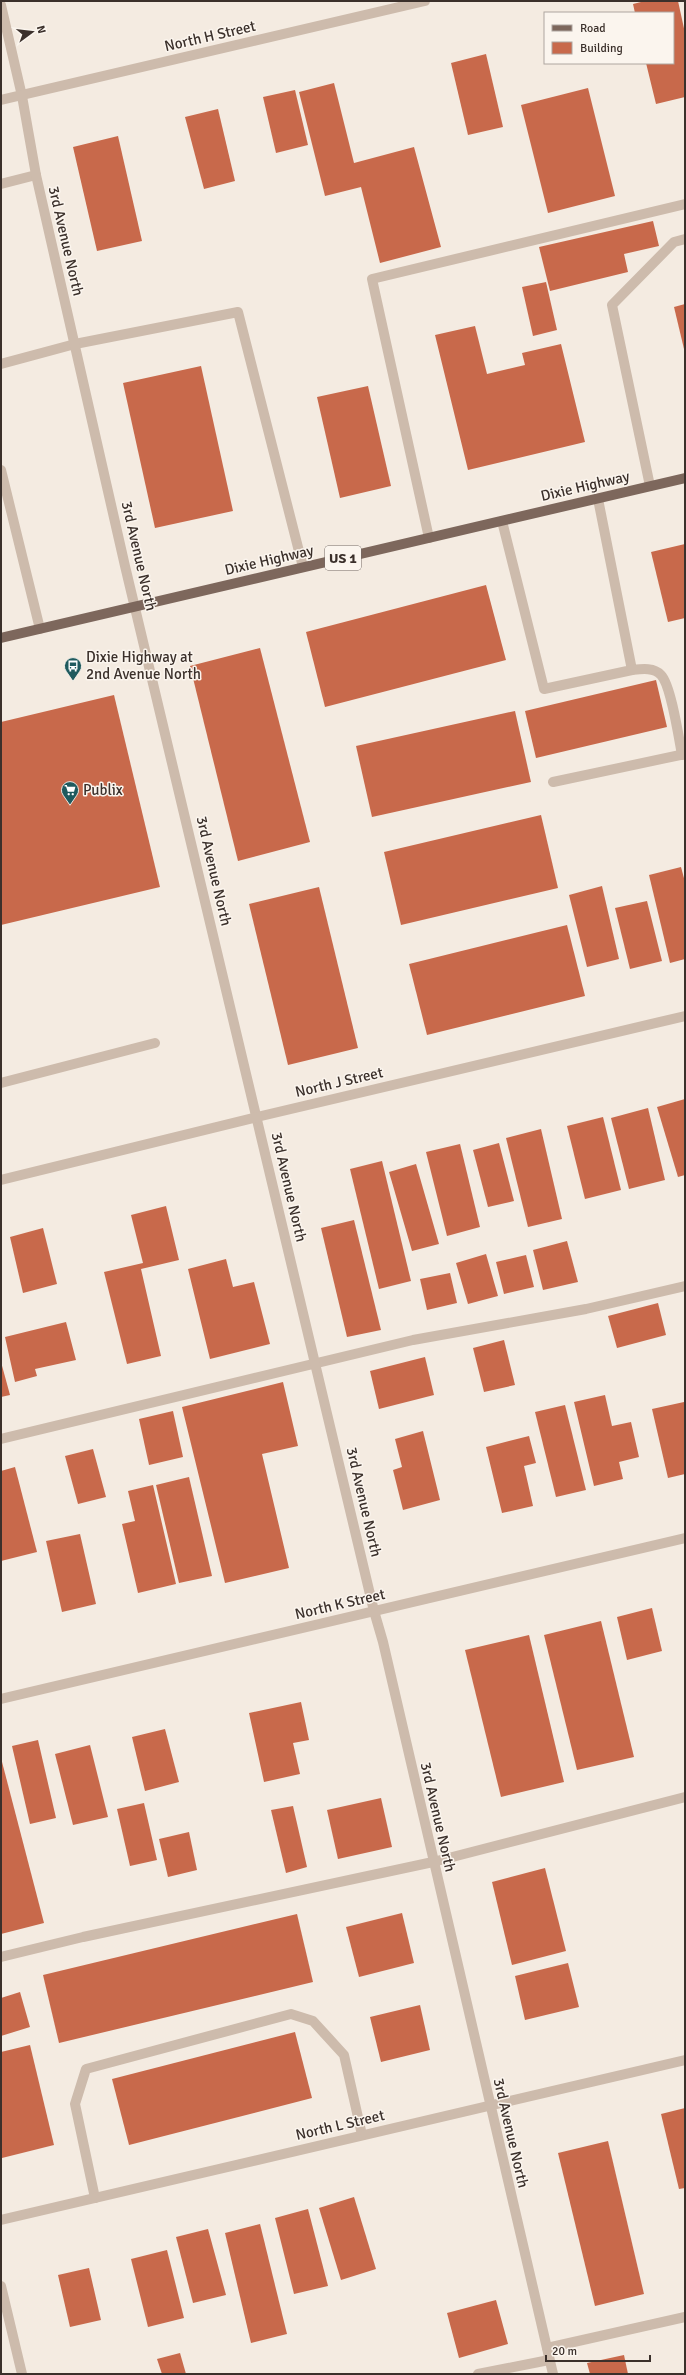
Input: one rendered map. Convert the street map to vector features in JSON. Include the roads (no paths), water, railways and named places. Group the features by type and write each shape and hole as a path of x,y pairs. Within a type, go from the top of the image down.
{"main road":[{"name":"Dixie Highway","path":"1,638 685,478"}],"street":[{"name":"North H Street","path":"1,100 425,1"},
{"name":"3rd Avenue North","path":"1,5 22,96 36,175 135,606 374,1611 383,1642 553,2374"},
{"path":"1,184 36,175"},
{"path":"429,538 372,279 685,204"},
{"path":"650,486 612,305 674,242 685,240"},
{"path":"1,364 75,344 238,312 303,567"},
{"path":"1,470 40,629"},
{"path":"598,499 632,670"},
{"path":"502,521 544,689 632,670 652,669 662,675 667,688 684,755 554,782"},
{"name":"North J Street","path":"1,1180 257,1117 685,1016"},
{"path":"1,1083 155,1043"},
{"path":"1,1439 413,1340 586,1309 685,1286"},
{"name":"North K Street","path":"1,1699 685,1538"},
{"path":"1,1957 83,1937 433,1862 685,1797"},
{"path":"95,2198 75,2104 86,2069 291,2014 313,2021 344,2055 362,2135"},
{"name":"North L Street","path":"1,2220 685,2060"},
{"path":"1,2286 22,2374"},
{"path":"547,2348 685,2317"},
{"path":"478,2374 549,2360"}],"place":[{"name":"Dixie Highway at 2nd Avenue North","path":"73,681"},
{"name":"Publix","path":"70,805"}]}
